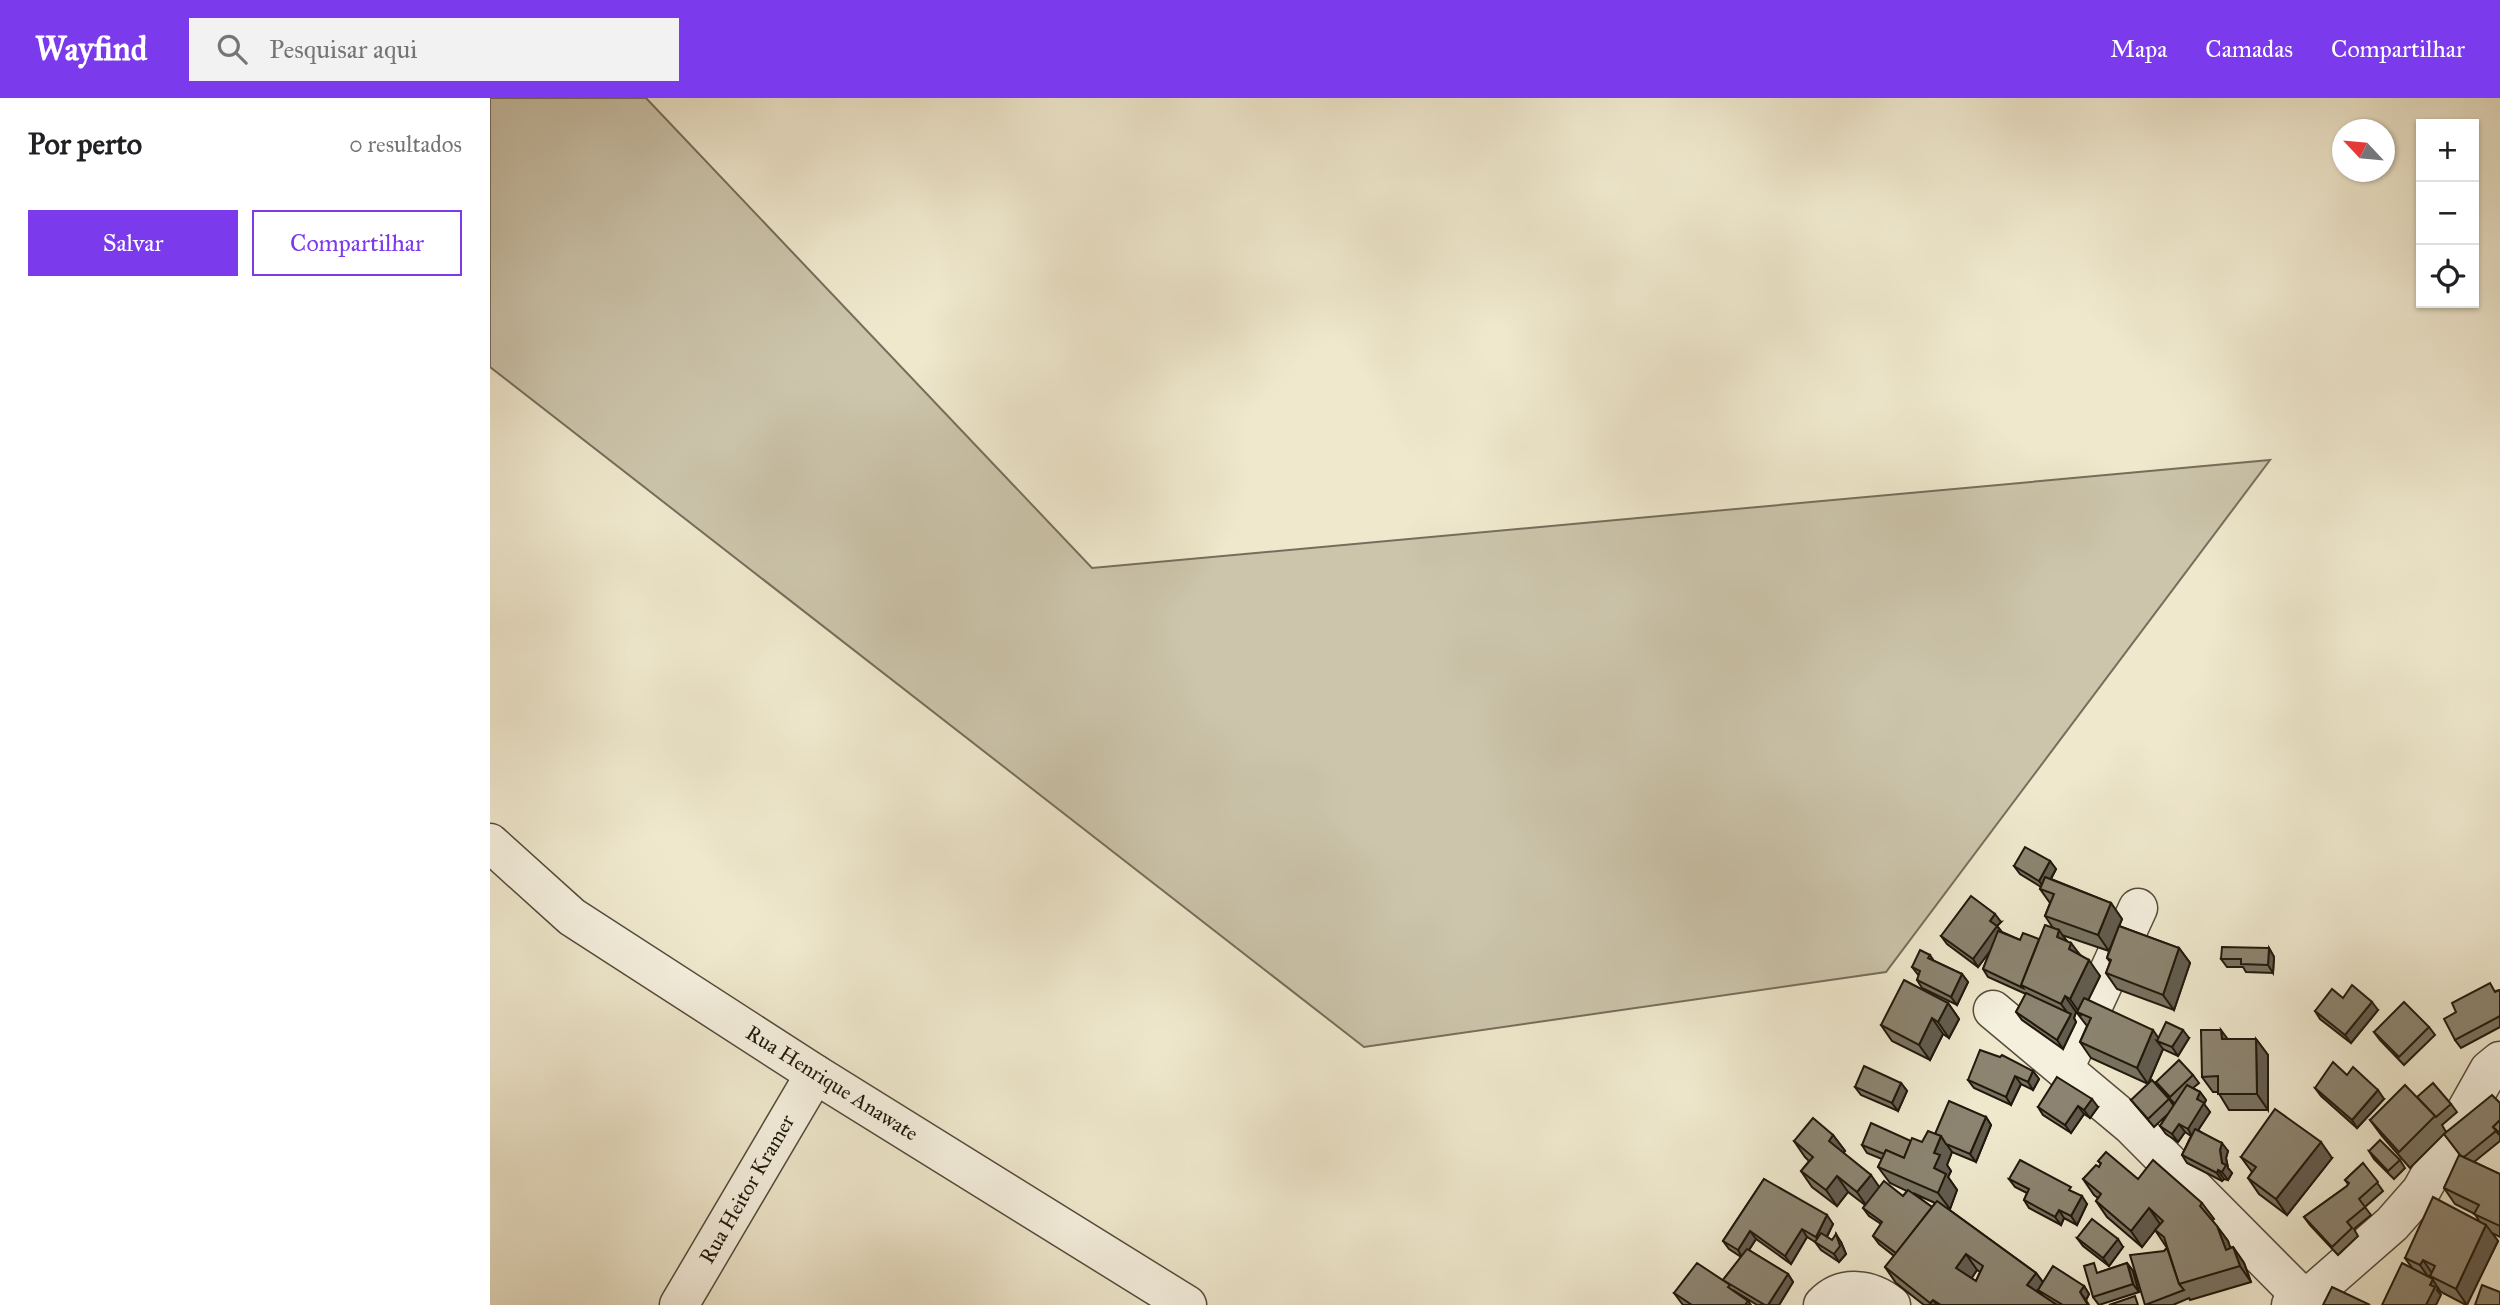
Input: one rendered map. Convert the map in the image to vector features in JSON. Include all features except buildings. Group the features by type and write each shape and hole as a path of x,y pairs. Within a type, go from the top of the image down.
{"street":[{"name":"Rua Henrique Anawate","path":"490,843 572,918 815,1074 1187,1305"},
{"path":"2064,1069 2137,908"},
{"path":"1993,1010 2132,1126 2302,1303 2392,1224 2421,1191 2489,1070 2500,1061"},
{"name":"Rua Heitor Kramer","path":"679,1305 815,1074"},
{"path":"1823,1305 1847,1291 1875,1293 1891,1305"}],"shaded area":[{"path":"490,98 646,98 1092,568 2270,460 1886,972 1364,1047 490,367"}]}
